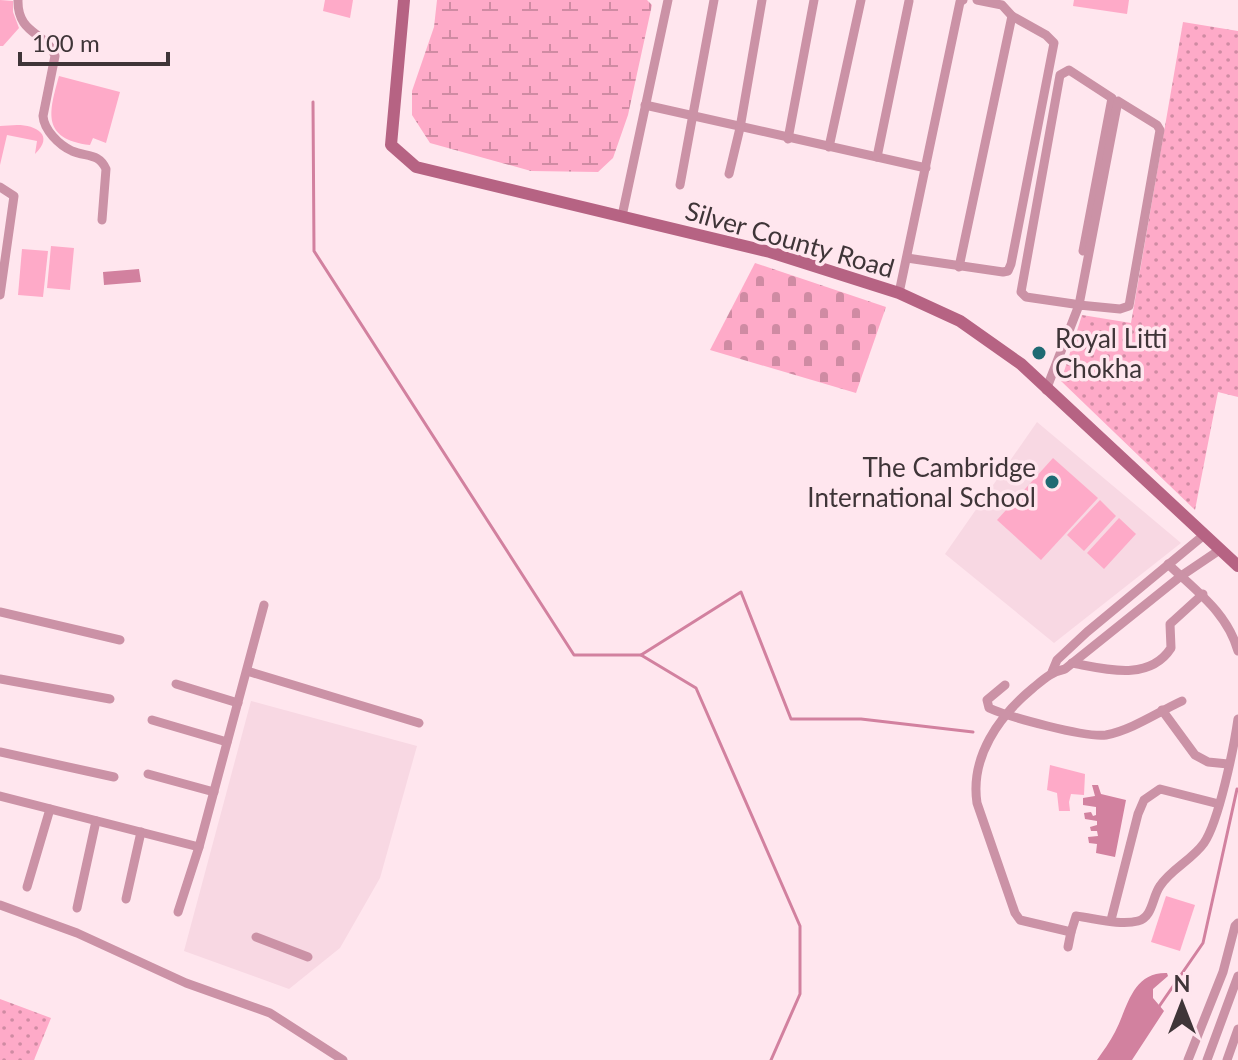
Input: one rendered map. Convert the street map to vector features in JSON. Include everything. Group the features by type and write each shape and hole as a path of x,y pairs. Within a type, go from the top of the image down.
{"street":[{"path":"18,0 21,19 28,30 53,49 55,56 43,110 43,124 71,150 96,156 106,169 102,220"},
{"name":"Silver County Road","path":"404,0 391,145 416,167 770,252 899,293 960,321 1021,364 1238,566"},
{"path":"622,216 668,0"},
{"path":"680,185 714,0"},
{"path":"729,174 762,0"},
{"path":"788,139 814,0"},
{"path":"829,147 861,0"},
{"path":"899,293 960,2 963,0"},
{"path":"907,258 1003,272 1008,271 1011,264 1054,43 1046,35 1012,16 1003,3 977,0"},
{"path":"877,157 909,1"},
{"path":"959,267 1012,16"},
{"path":"1046,390 1076,305 1118,101 1157,125 1160,130 1129,306 1120,309 1076,305 1026,297 1021,292 1060,75 1069,70 1112,98 1076,305"},
{"path":"645,105 926,168"},
{"path":"0,187 14,196 0,295"},
{"path":"1071,932 1020,920 1015,913 977,803 975,786 978,768 1005,714 1052,672 1057,660 1204,535"},
{"path":"1052,672 1065,669 1181,576 1221,549"},
{"path":"1168,564 1203,594 1232,631 1238,651"},
{"path":"1072,663 1125,671 1141,671 1154,665 1171,648 1170,624 1203,594"},
{"path":"178,912 199,847 264,605"},
{"path":"0,612 120,640"},
{"path":"247,671 419,723"},
{"path":"0,679 110,699"},
{"path":"176,684 238,703"},
{"path":"1005,685 987,702 989,708 1095,735 1109,734 1182,701"},
{"path":"1162,710 1195,755 1208,762 1228,764"},
{"path":"1068,947 1076,916 1139,921 1148,914 1165,878 1202,847 1219,804 1228,764 1233,758 1238,719"},
{"path":"152,720 227,742"},
{"path":"0,752 114,777"},
{"path":"148,774 214,792"},
{"path":"1111,920 1144,800 1160,789 1219,804"},
{"path":"0,796 199,847"},
{"path":"27,887 50,809"},
{"path":"77,908 96,821"},
{"path":"126,899 141,832"},
{"path":"0,905 77,933 186,983 270,1013 343,1060"},
{"path":"1188,1060 1223,972 1237,925"},
{"path":"256,937 308,957"},
{"path":"1207,1060 1238,977 1223,972"},
{"path":"1227,1060 1236,1044 1238,1029"},
{"path":"1195,1041 1211,1049"}],"shaded area":[{"path":"139,269 141,282 104,285 103,272"},
{"name":"The Cambridge International School","path":"1037,422 1181,543 1054,643 945,554"},
{"path":"251,701 417,746 380,878 340,948 289,989 184,951"},
{"path":"1092,785 1098,785 1101,794 1126,800 1115,857 1096,853 1097,844 1089,843 1088,837 1098,836 1097,831 1091,831 1090,827 1097,825 1097,821 1085,819 1084,813 1096,815 1096,807 1083,805 1083,798 1095,796"},
{"path":"1167,973 1168,976 1153,989 1153,998 1164,1011 1132,1060 1097,1060 1139,985 1155,974"}],"green space":[{"path":"0,0 13,1 19,28 3,46 0,46"},
{"path":"325,0 353,0 350,18 323,11"},
{"path":"437,0 647,0 652,5 628,115 613,158 598,172 531,171 430,143 412,115 412,91 434,27"},
{"path":"1074,0 1129,0 1127,14 1073,6"},
{"path":"1183,22 1238,31 1238,397 1218,392 1195,510 1061,381 1082,315 1131,323"},
{"path":"59,76 120,92 106,143 93,138 90,145 74,142 56,130 51,112"},
{"path":"17,125 41,132 41,147 35,154 37,141 7,135 0,165 0,126"},
{"path":"51,246 74,248 70,290 47,288"},
{"path":"22,249 48,251 43,297 18,295"},
{"path":"755,263 886,307 856,393 710,350"},
{"path":"1053,458 1098,498 1041,560 997,520"},
{"path":"1100,500 1116,516 1084,551 1067,535"},
{"path":"1119,518 1136,534 1104,569 1087,553"},
{"path":"1050,765 1085,774 1084,795 1071,794 1070,811 1059,811 1057,793 1047,790"},
{"path":"1166,896 1195,905 1180,951 1151,942"},
{"path":"0,999 51,1018 34,1060 0,1060"}],"waterway":[{"path":"313,102 314,251 574,655 641,655 741,592 791,719 861,719 973,732"},
{"path":"641,655 696,688 800,926 800,994 771,1060"},
{"path":"1158,1008 1203,943 1237,789"}],"place":[{"name":"Royal Litti Chokha","path":"1039,353"},
{"name":"The Cambridge International School","path":"1052,482"}]}
